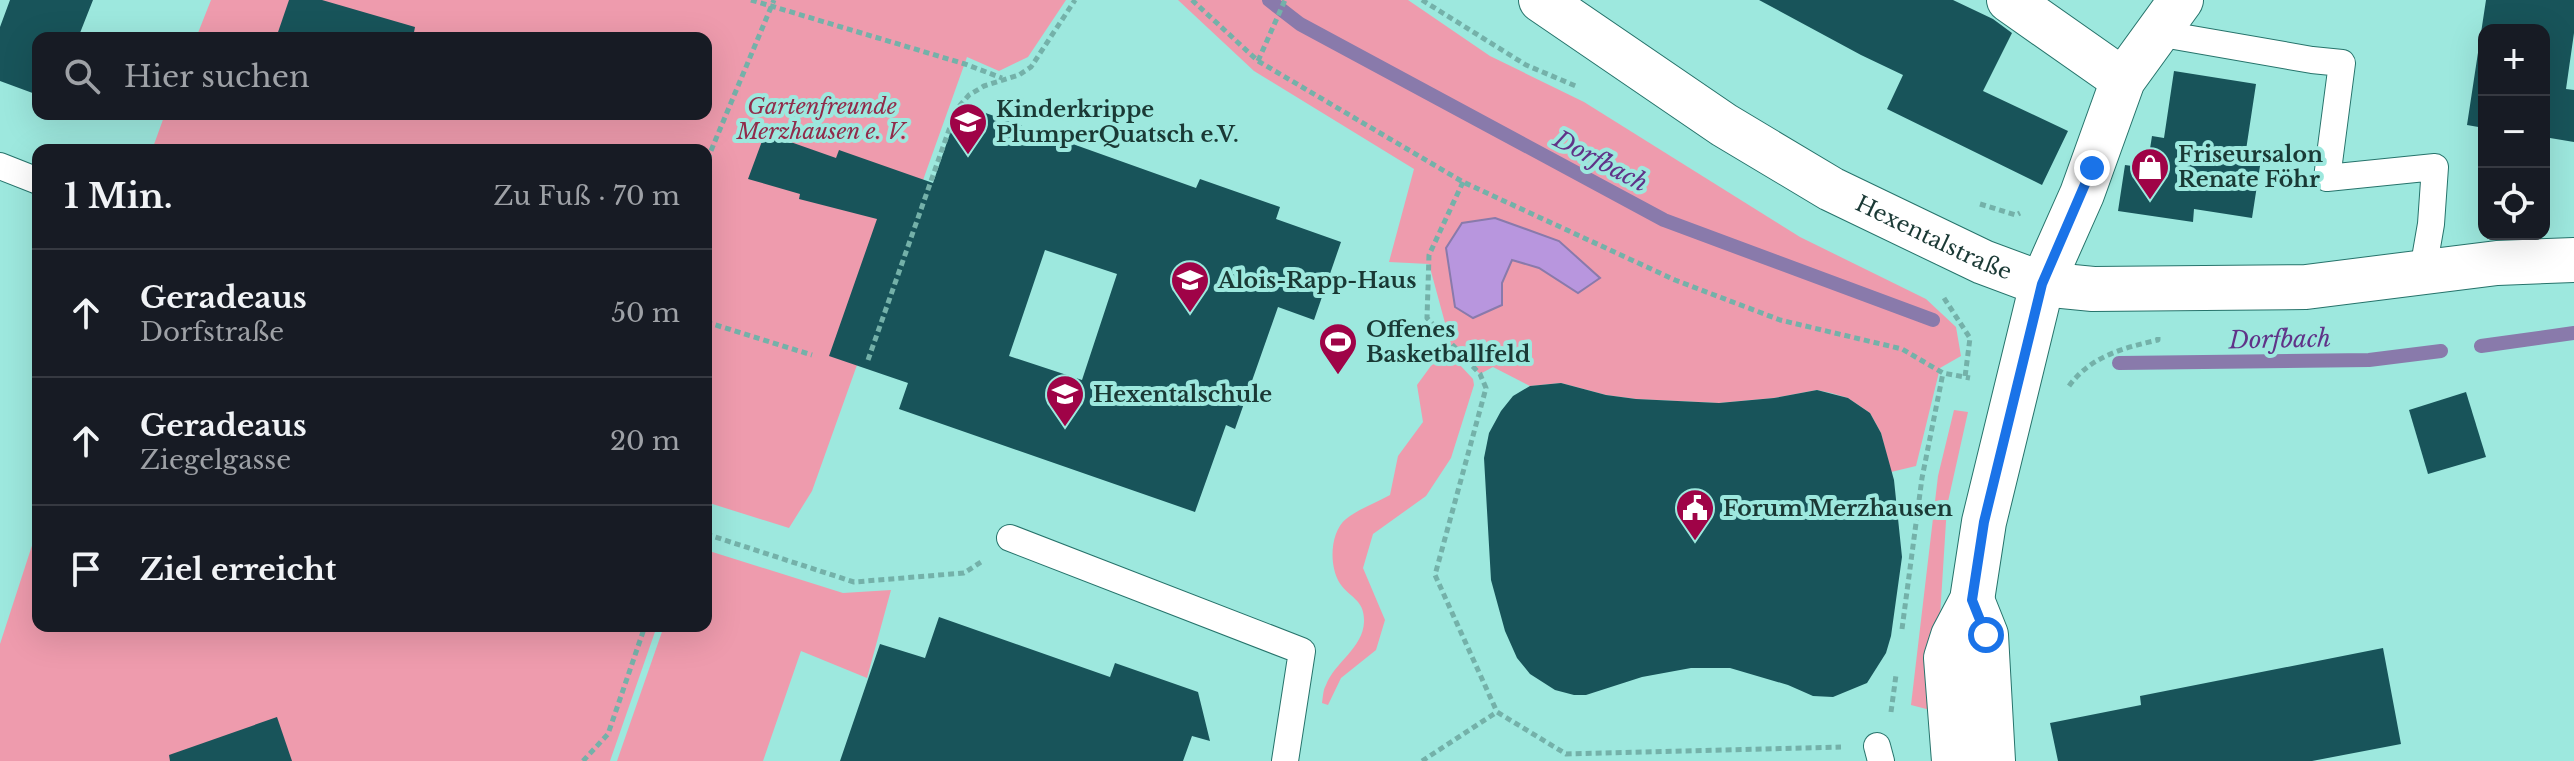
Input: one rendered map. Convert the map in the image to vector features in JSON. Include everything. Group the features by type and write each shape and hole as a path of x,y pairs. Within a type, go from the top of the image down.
{"main road":[{"name":"Hexentalstraße","path":"1541,0 1724,125 1831,189 1983,262 2042,284 2093,289 2306,287 2423,270 2574,260"},
{"path":"2009,0 2123,80"},
{"path":"1954,761 1946,658 1953,636 1972,600 1984,522 2042,284 2082,194 2123,80 2169,16"},
{"path":"1972,600 1986,635 1993,761"}],"lane":[{"path":"2169,16 2312,60 2342,63 2327,178 2435,167 2431,224 2423,270"},
{"path":"0,166 32,179"},
{"path":"1010,538 1302,651 1285,761"}],"path":[{"path":"751,0 772,3 1003,79"},
{"path":"868,360 956,110 969,95 1031,67 1075,0"},
{"path":"1192,0 1258,61 1463,182 1675,280 1780,320 1902,349 1943,373 2016,391"},
{"path":"1258,61 1285,0"},
{"path":"712,148 772,3"},
{"path":"1463,182 1429,255 1427,318 1480,374 1486,388 1435,575 1497,712 1566,754 1879,754 1888,733 1896,673"},
{"path":"1943,297 1970,338 1965,377"},
{"path":"712,324 812,355"},
{"path":"1900,643 1922,478 1943,373"},
{"path":"712,536 854,582 964,573 1010,538"},
{"path":"583,761 608,734 643,632"},
{"path":"1422,761 1497,712"},
{"path":"1563,761 1566,754"}],"green space":[{"name":"Gartenfreunde Merzhausen e. V.","path":"211,0 1066,0 1028,57 999,71 967,57 812,491 789,528 712,504 712,144 154,144 163,120 712,120 712,32 198,32"},
{"path":"1178,0 1408,0 1490,56 1584,102 1800,237 1926,299 1956,327 1961,356 1940,368 1916,466 1891,472 1881,433 1870,413 1848,398 1817,390 1719,403 1636,399 1561,383 1530,386 1493,367 1480,374 1451,345 1429,264 1389,262 1414,169 1254,71"},
{"path":"1444,348 1473,379 1474,385 1451,458 1426,496 1373,534 1363,568 1385,620 1376,650 1341,678 1328,705 1322,703 1330,677 1359,640 1364,622 1362,608 1336,575 1334,540 1346,519 1390,495 1398,456 1423,422 1417,385"},
{"path":"1954,410 1968,412 1947,506 1934,711 1911,705 1938,476"},
{"path":"32,545 32,632 655,632 610,761 0,761 0,644"},
{"path":"712,552 843,593 891,590 867,678 801,651 763,761 617,761 662,632 712,632"}],"shaded area":[{"path":"1495,218 1559,241 1600,278 1578,293 1539,268 1512,260 1502,283 1502,305 1473,318 1455,307 1446,248 1462,223"}],"building":[{"path":"10,0 93,0 80,32 32,32 32,93 0,81 0,27"},
{"path":"289,0 322,0 415,27 414,32 278,32"},
{"path":"1759,0 1953,0 1993,19 2012,33 1983,91 2068,131 2042,185 1887,109 1903,75"},
{"path":"2486,0 2574,0 2574,33 2566,89 2574,90 2574,142 2550,138 2550,24 2482,24"},
{"path":"2478,53 2478,127 2467,125"},
{"path":"2174,71 2256,84 2246,150 2262,153 2252,218 2194,209 2193,222 2118,211 2125,165 2147,168 2152,136 2164,138"},
{"name":"Alois-Rapp-Haus","path":"980,111 1196,188 1200,179 1280,207 1276,219 1341,242 1314,320 1278,307 1235,429 1226,425 1195,512 899,409 908,383 829,356 877,219 799,199 800,194 748,179 765,133 836,158 839,150 933,183 956,116 976,122","holes":["1045,250 1117,274 1082,380 1009,356"]},
{"name":"Forum Merzhausen","path":"1561,383 1636,399 1719,403 1817,390 1848,398 1870,413 1881,433 1894,480 1902,557 1891,636 1886,653 1867,683 1833,697 1813,696 1788,685 1730,668 1691,668 1642,677 1586,695 1574,695 1555,690 1530,674 1517,658 1505,631 1491,580 1484,458 1489,433 1513,396 1530,386"},
{"path":"2466,392 2486,457 2428,474 2409,410"},
{"path":"939,617 1110,677 1115,663 1198,692 1210,741 1192,736 1183,761 840,761 880,644 925,658"},
{"path":"2383,648 2401,744 2312,761 2058,761 2050,723 2141,705 2140,696"},
{"path":"277,717 292,761 170,761 169,755"}],"waterway":[{"name":"Dorfbach","path":"1269,0 1300,24 1664,220 1933,320"},
{"name":"Dorfbach","path":"2481,346 2574,333"},
{"name":"Dorfbach","path":"2119,363 2369,360 2441,351"}],"place":[{"name":"Kinderkrippe PlumperQuatsch e.V.","path":"968,156"},
{"name":"Friseursalon Renate Föhr","path":"2150,201"},
{"name":"Alois-Rapp-Haus","path":"1190,314"},
{"name":"Offenes Basketballfeld","path":"1338,376"},
{"name":"Hexentalschule","path":"1065,428"},
{"name":"Forum Merzhausen","path":"1695,542"}],"route":[{"path":"1986,635 1972,600 1984,522 2042,284 2092,168"}]}
